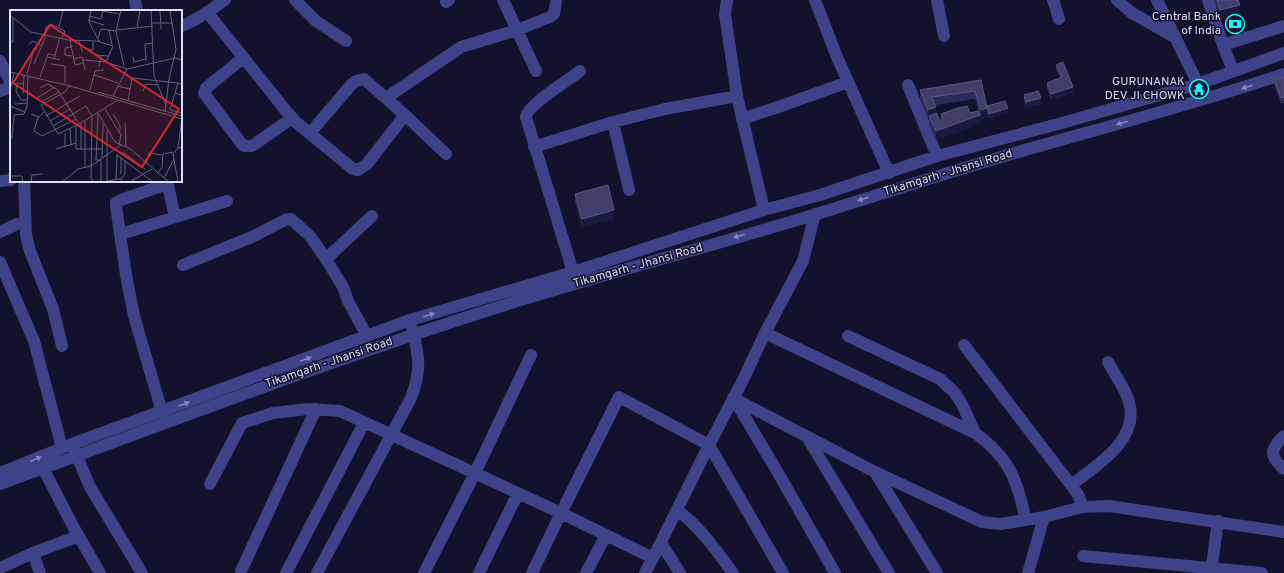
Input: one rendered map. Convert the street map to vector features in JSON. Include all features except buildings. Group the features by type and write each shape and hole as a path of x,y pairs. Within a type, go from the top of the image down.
{"street":[{"path":"135,0 137,10"},
{"path":"182,26 189,24 225,0"},
{"path":"294,0 316,21 346,41"},
{"path":"503,0 536,71"},
{"path":"727,0 725,14 737,96 764,210"},
{"path":"815,0 834,50 889,173"},
{"path":"937,0 944,36"},
{"path":"1053,0 1059,20"},
{"path":"1117,0 1132,12 1176,38"},
{"path":"1156,0 1198,84"},
{"path":"1208,0 1233,71"},
{"path":"386,98 461,47 517,30 552,16 559,1"},
{"path":"207,12 292,118 353,169 358,170 366,164 405,115"},
{"path":"1223,45 1284,26"},
{"path":"0,473 70,449 162,412 410,320 573,272 764,210 820,195 937,156 1070,121 1198,84 1284,53"},
{"path":"243,58 206,88 204,93 241,143 244,146 252,146 292,118"},
{"path":"0,62 10,81"},
{"path":"573,272 534,147 526,114 533,105 580,71"},
{"name":"Tikamgarh - Jhansi Road","path":"0,484 43,468 70,449 230,398 413,334 934,177 1240,89 1284,74"},
{"path":"310,133 356,80 360,79 367,81 446,154"},
{"path":"742,119 848,82"},
{"path":"908,85 937,156"},
{"path":"0,91 10,88"},
{"path":"534,147 613,122 664,110 737,96"},
{"path":"613,122 628,190"},
{"path":"0,181 10,180"},
{"path":"24,182 26,235 30,251 53,309 62,346"},
{"path":"162,412 134,316 126,275 116,206 118,202 167,182 175,217"},
{"path":"121,234 227,201"},
{"path":"645,573 734,398 765,333 803,261 815,214"},
{"path":"326,259 372,216"},
{"path":"183,265 254,236 289,218 295,221 310,236 326,259 343,287 348,302 367,336"},
{"path":"0,232 17,224"},
{"path":"718,225 722,241"},
{"path":"0,262 34,341 70,449 90,487 142,573"},
{"path":"317,573 411,398 416,384 419,367 418,353 410,320"},
{"path":"765,333 975,433 990,444 1011,470 1019,492 1026,520"},
{"path":"848,336 940,379 954,392 962,404 975,433"},
{"path":"964,345 1071,485 1079,496 1082,507"},
{"path":"424,573 475,473 531,355"},
{"path":"1071,485 1106,458 1117,448 1126,436 1130,420 1129,404 1122,386 1108,362"},
{"path":"532,573 619,397 710,445 784,573"},
{"path":"734,398 875,472 982,522 1000,524 1044,517 1082,507 1108,506 1218,521 1284,532"},
{"path":"734,398 835,573"},
{"path":"210,484 242,423 273,413 308,409 340,411 561,513 653,558"},
{"path":"241,570 316,409"},
{"path":"286,573 364,423"},
{"path":"1284,436 1273,448 1273,456 1278,464 1284,469"},
{"path":"807,437 889,573"},
{"path":"43,468 100,573"},
{"path":"875,472 937,573"},
{"path":"479,573 518,493"},
{"path":"677,510 691,520 708,538 732,573"},
{"path":"1030,572 1044,517"},
{"path":"1211,571 1218,521"},
{"path":"586,573 606,535"},
{"path":"0,568 39,550 79,536"},
{"path":"660,543 680,573"},
{"path":"33,553 40,573"},
{"path":"1083,556 1211,571 1262,573"}],"place":[{"name":"Central Bank of India","path":"1235,24"},
{"name":"GURUNANAK DEV JI CHOWK","path":"1199,89"}]}
